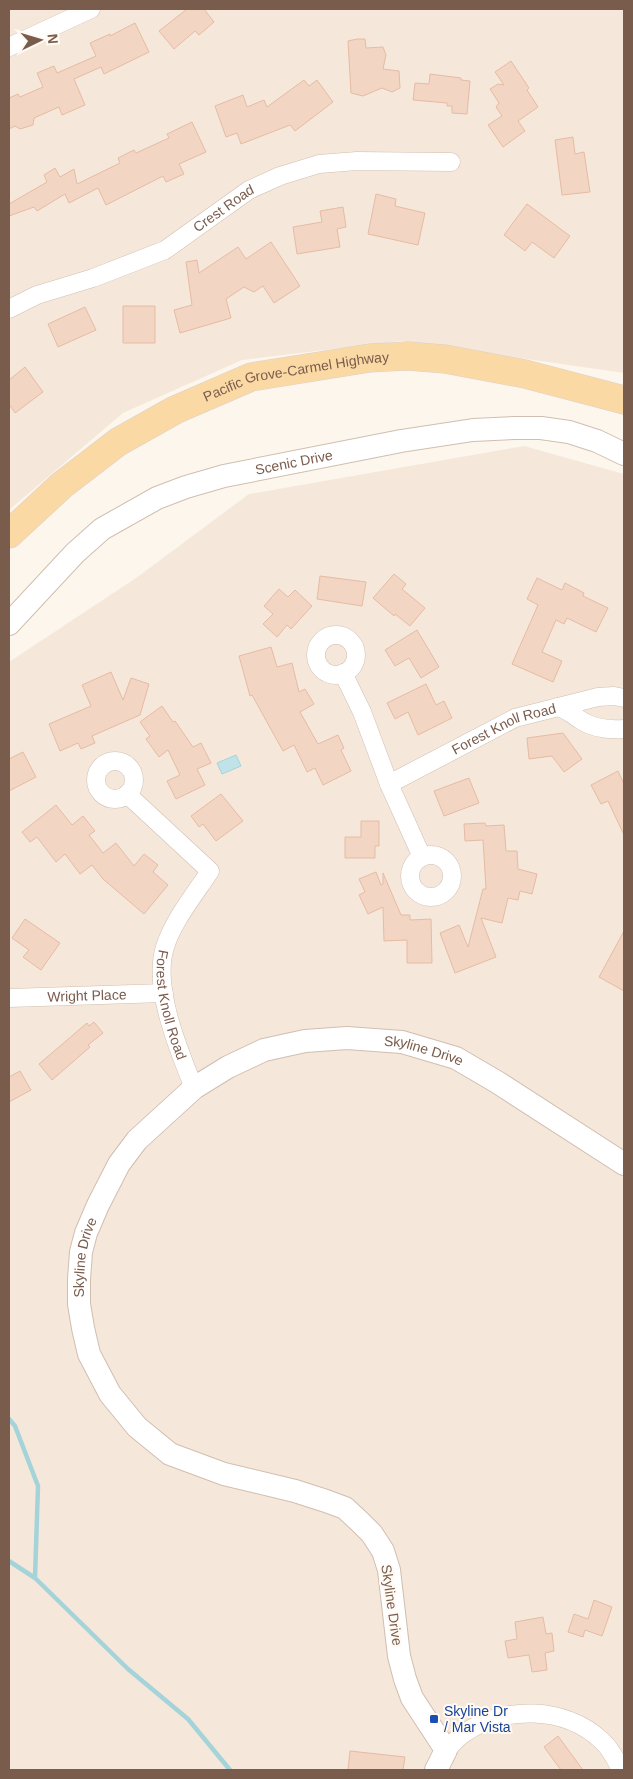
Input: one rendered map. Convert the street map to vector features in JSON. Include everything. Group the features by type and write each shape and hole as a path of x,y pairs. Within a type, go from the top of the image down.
{"main road":[{"name":"Pacific Grove-Carmel Highway","path":"9,534 62,485 118,442 175,410 251,377 370,358 407,356 445,359 525,374 624,400"}],"street":[{"path":"9,47 91,9"},
{"name":"Crest Road","path":"9,309 36,295 93,278 166,250 249,190 280,176 319,164 357,161 451,162"},
{"name":"Scenic Drive","path":"9,624 75,553 102,529 157,498 186,487 215,479 401,441 473,430 541,428 569,432 597,441 624,454"},
{"path":"342,674 362,712 389,784 422,857"},
{"name":"Forest Knoll Road","path":"389,784 515,718 598,697 614,696 624,698"},
{"path":"558,707 568,710 592,726 605,729 624,729"},
{"name":"Forest Knoll Road","path":"127,794 210,871 172,931 165,948 162,977 175,1040 194,1088"},
{"name":"Wright Place","path":"9,998 164,993"},
{"name":"Skyline Drive","path":"446,1750 412,1698 405,1679 399,1656 389,1570 383,1551 372,1534 345,1508 326,1500 224,1474 170,1454 153,1441 125,1414 106,1388 89,1354 79,1304 81,1252 86,1233 98,1204 119,1164 143,1134 194,1088 228,1067 264,1050 297,1043 347,1038 402,1042 456,1058 513,1092 624,1164"},
{"path":"436,1770 446,1750 463,1734 484,1722 507,1715 537,1714 556,1717 585,1727 609,1749 621,1770"}],"shaded area":[{"path":"9,9 624,9 624,373 401,341 242,360 123,413 9,510"},
{"path":"524,446 624,474 624,1770 9,1770 9,662 136,578 249,494"}],"water":[{"path":"236,755 241,766 222,774 217,763"}],"building":[{"path":"187,9 204,9 214,22 199,35 195,31 174,49 159,31"},
{"path":"135,23 149,52 104,74 101,67 74,79 85,105 62,115 59,107 34,118 33,125 20,129 15,126 9,129 9,98 18,94 20,97 43,87 37,73 54,66 57,73 96,56 90,43 110,34 110,36"},
{"path":"365,39 366,48 383,47 386,55 383,69 399,71 400,88 392,92 382,88 363,96 351,93 348,41"},
{"path":"511,61 529,88 527,90 538,107 518,121 525,131 503,147 488,125 502,116 496,107 499,103 490,89 498,84 504,85 495,72"},
{"path":"430,74 470,81 467,114 452,113 452,106 447,106 447,103 413,100 415,83 429,84"},
{"path":"304,80 309,86 317,80 333,102 295,131 290,125 241,144 237,133 226,137 215,106 243,95 247,107 264,100 267,107"},
{"path":"192,122 206,152 179,164 184,174 166,182 163,176 106,205 98,188 69,203 65,194 37,211 34,207 9,216 9,204 47,182 44,175 55,168 60,177 74,169 77,184 120,163 118,158 134,150 136,153 169,138 167,134"},
{"path":"573,137 575,154 584,152 590,192 562,195 555,140"},
{"path":"376,194 396,199 395,206 425,213 418,245 368,234"},
{"path":"527,204 570,236 554,258 532,242 525,251 504,235"},
{"path":"343,207 346,227 337,229 340,247 297,254 293,227 322,222 320,211"},
{"path":"271,242 300,286 274,303 263,286 254,292 244,287 226,299 231,318 180,333 174,310 192,305 186,262 197,260 199,273 238,247 246,259"},
{"path":"123,306 155,306 155,343 123,343"},
{"path":"85,307 96,330 58,347 48,324"},
{"path":"25,367 43,392 15,413 9,404 9,380"},
{"path":"394,574 406,584 402,589 425,608 410,626 395,614 394,616 373,598"},
{"path":"320,576 366,582 362,606 317,599"},
{"path":"537,578 562,590 565,583 584,593 583,596 608,608 596,632 567,618 564,624 556,620 542,652 562,661 553,682 512,664 538,605 527,599"},
{"path":"279,589 288,597 295,590 312,606 291,629 287,625 277,637 263,624 273,614 264,606"},
{"path":"417,630 439,667 421,678 409,658 395,666 385,650"},
{"path":"271,647 277,667 292,663 299,692 305,689 314,704 300,712 318,744 338,735 344,748 341,750 351,771 323,785 315,768 307,772 294,745 283,751 252,695 250,696 239,656"},
{"path":"111,672 123,700 131,678 149,684 140,715 92,736 95,743 81,749 78,743 60,751 49,724 91,706 82,685"},
{"path":"426,684 436,705 444,701 452,718 418,735 408,712 395,719 387,703"},
{"path":"162,706 193,747 201,743 211,763 197,769 205,785 176,799 167,781 180,775 168,750 159,757 146,739 150,736 140,722"},
{"path":"563,733 582,759 564,772 552,756 529,759 527,738"},
{"path":"23,752 36,777 9,791 9,759"},
{"path":"618,771 624,784 624,835 608,801 601,804 591,785"},
{"path":"469,778 479,803 444,816 434,791"},
{"path":"221,794 243,821 216,841 203,824 199,827 191,816"},
{"path":"56,805 72,825 83,816 95,831 89,835 103,853 116,843 134,866 144,854 158,865 153,872 168,885 144,914 103,879 92,865 80,874 65,854 56,862 37,837 30,842 22,832"},
{"path":"361,821 379,821 379,846 375,846 375,858 345,858 345,837 361,837"},
{"path":"485,823 486,826 504,825 506,851 517,851 518,869 537,874 532,894 520,891 518,900 508,898 502,923 481,918 496,957 455,973 440,933 459,925 468,947 483,889 486,889 483,840 465,841 464,824"},
{"path":"376,872 381,885 383,884 383,873 401,915 410,915 410,920 431,919 432,963 407,963 407,940 384,941 383,907 368,914 359,895 365,892 359,879"},
{"path":"25,919 60,943 41,970 23,957 29,950 12,938"},
{"path":"624,931 624,991 599,977"},
{"path":"94,1022 103,1033 52,1080 39,1064 87,1023 89,1026"},
{"path":"20,1071 31,1090 9,1102 9,1077"},
{"path":"594,1600 612,1607 602,1636 585,1630 583,1637 568,1632 574,1614 588,1619"},
{"path":"543,1617 546,1634 552,1633 554,1651 545,1653 547,1670 532,1672 529,1655 508,1658 505,1641 517,1639 515,1622"},
{"path":"558,1736 583,1770 561,1770 544,1747"},
{"path":"350,1751 405,1757 403,1770 348,1770"}],"waterway":[{"path":"9,1419 15,1426 38,1486 35,1578"},
{"path":"9,1561 35,1578 128,1669 188,1719 230,1770"}],"place":[{"name":"Skyline Dr / Mar Vista","path":"434,1719"}]}
